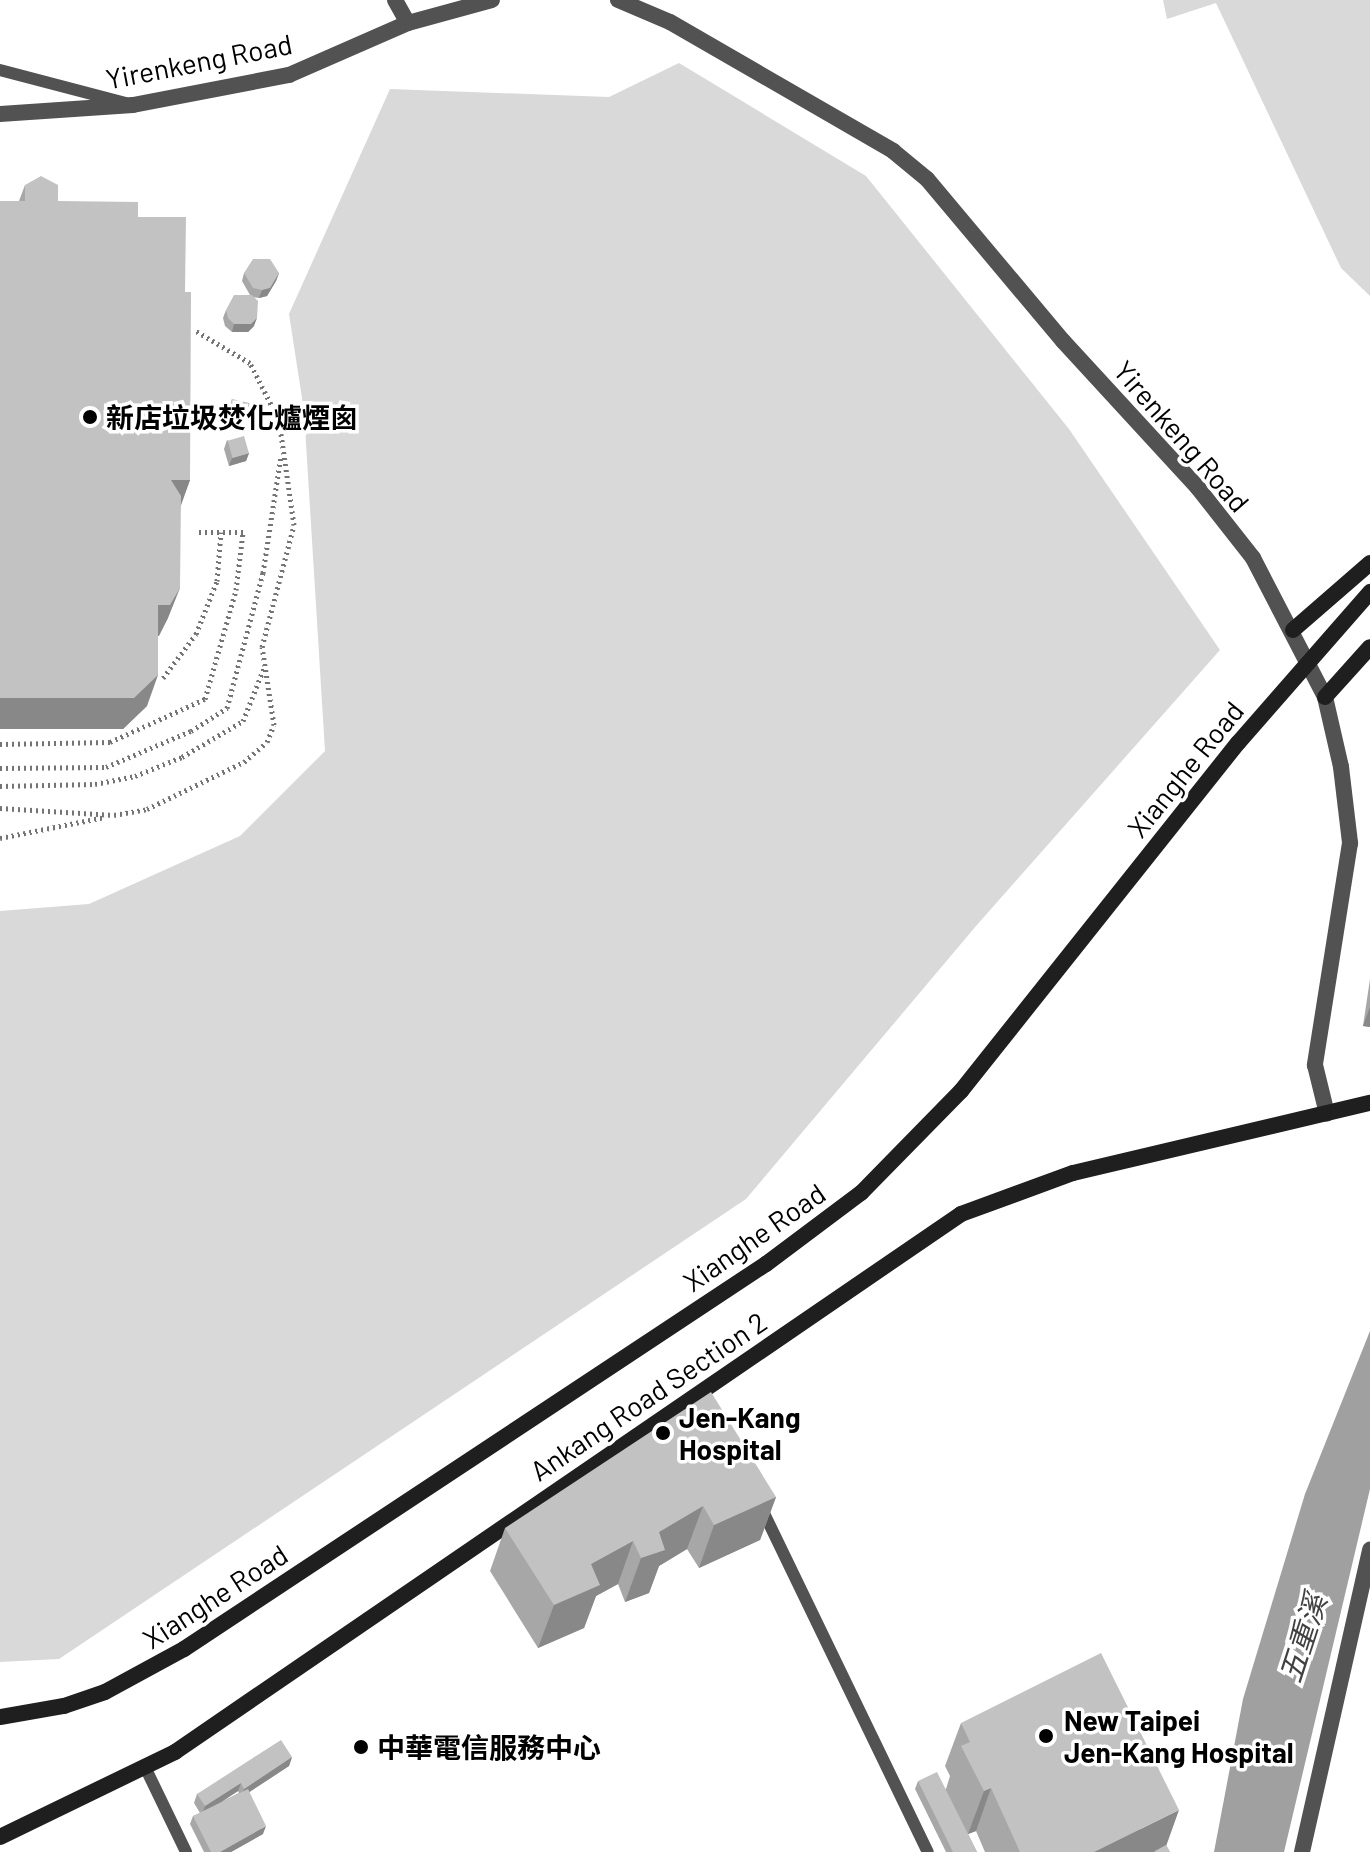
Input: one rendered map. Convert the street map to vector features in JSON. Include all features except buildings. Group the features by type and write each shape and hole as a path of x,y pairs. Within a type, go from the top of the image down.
{"main road":[{"path":"1293,630 1370,563"},
{"name":"Xianghe Road","path":"0,1717 28,1715 105,1692 184,1649 766,1264 861,1193 961,1091 1238,743 1370,592"},
{"path":"1325,697 1370,647"},
{"name":"Ankang Road Section 2","path":"0,1837 175,1752 708,1396 961,1214 1073,1173 1370,1103"}],"street":[{"path":"395,0 408,23"},
{"name":"Yirenkeng Road","path":"0,114 133,105 289,75 408,23 492,0"},
{"name":"Yirenkeng Road","path":"618,0 670,22 736,60 893,151 927,179 1063,341 1198,488 1253,558 1293,630 1325,697 1350,843 1315,1065 1327,1114"},
{"path":"1302,1852 1370,1550"}],"lane":[{"path":"0,70 133,105"},
{"path":"752,1487 928,1852"},
{"path":"145,1767 186,1852"}],"path":[{"path":"0,838 147,809 244,762 267,742 274,725 262,647 294,525 279,420 250,363 196,331"},
{"path":"0,768 106,767 191,731 227,708 263,573 281,450"},
{"path":"0,744 110,742 205,699 236,590 243,532 195,532"},
{"path":"163,678 196,634 217,581 221,532"},
{"path":"0,786 95,784 135,776 182,757 243,721 265,665"},
{"path":"0,808 114,815"}],"shaded area":[{"path":"1163,0 1370,0 1370,296 1341,268 1216,3 1167,19"},
{"path":"679,63 866,176 1069,429 1220,650 976,926 746,1199 59,1659 0,1662 0,911 89,904 240,836 325,751 304,411 289,314 390,89 609,97"}],"water":[{"name":"五重溪","path":"1370,1331 1370,1489 1284,1852 1214,1852 1243,1699 1305,1494"}],"place":[{"name":"新店垃圾焚化爐煙囪","path":"90,417"},
{"name":"Jen-Kang Hospital","path":"663,1433"},
{"name":"New Taipei Jen-Kang Hospital","path":"1046,1736"},
{"name":"中華電信服務中心","path":"361,1747"}]}
